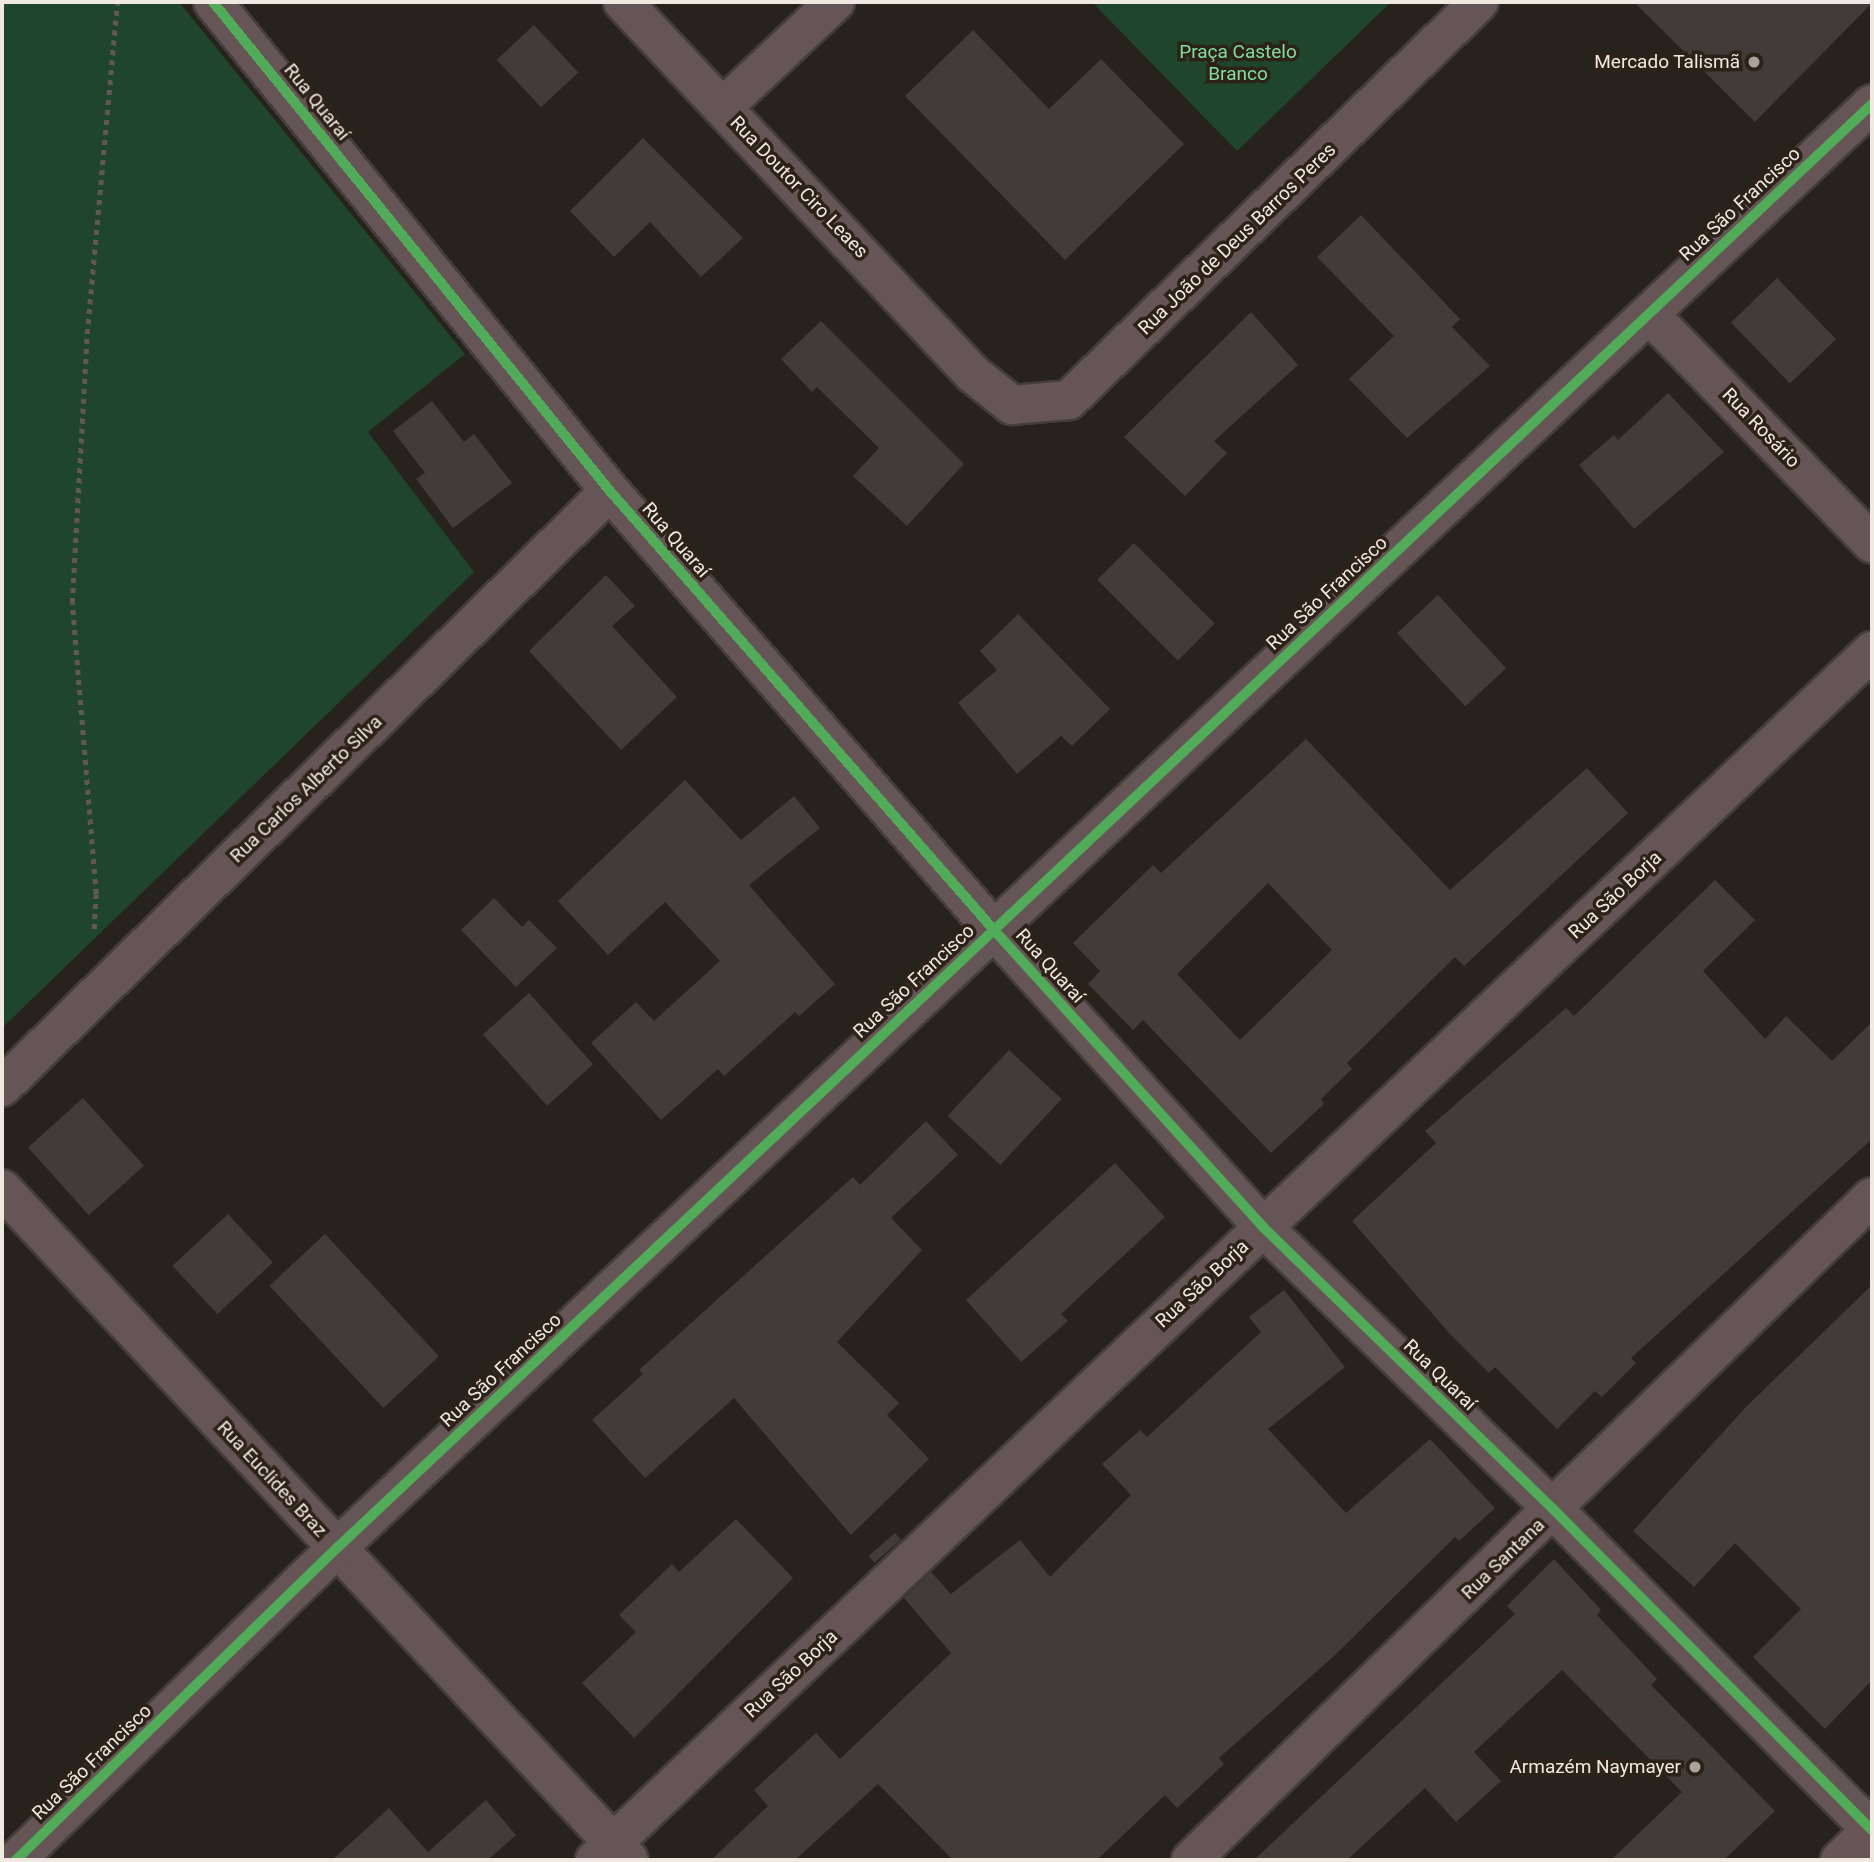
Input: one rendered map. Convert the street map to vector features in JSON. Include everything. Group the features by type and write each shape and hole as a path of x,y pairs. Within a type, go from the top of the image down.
{"street":[{"name":"Rua Quaraí","path":"213,2 610,491 994,930 1263,1227 1554,1510 1872,1830"},
{"name":"Rua Doutor Ciro Leaes","path":"623,2 973,374"},
{"path":"723,107 835,2"},
{"name":"Rua João de Deus Barros Peres","path":"973,374 1012,404 1069,400 1479,2"},
{"name":"Rua São Francisco","path":"16,1860 337,1548 1872,104"},
{"name":"Rua Rosário","path":"1649,314 1872,543"},
{"name":"Rua Carlos Alberto Silva","path":"2,1087 610,491"},
{"name":"Rua São Borja","path":"612,1854 1263,1227 1872,651"},
{"name":"Rua Euclides Braz","path":"2,1189 337,1548 612,1854"},
{"name":"Rua Santana","path":"1191,1860 1554,1510 1872,1197"},
{"path":"1840,1860 1872,1830"}],"path":[{"path":"88,1002 96,894 72,603 87,334 117,2"}],"green space":[{"path":"2,2 179,2 465,354 368,432 474,572 2,1028"},
{"name":"Praça Castelo Branco","path":"1092,2 1391,2 1237,151"}],"building":[{"name":"Mercado Talismã","path":"1634,2 1872,2 1872,3 1755,122"},
{"path":"534,25 578,73 541,107 497,60"},
{"path":"973,30 1049,109 1101,59 1184,144 1065,260 905,96"},
{"path":"643,138 743,238 701,277 650,222 614,257 570,211"},
{"path":"1361,215 1460,319 1452,327 1490,366 1407,438 1349,379 1394,336 1317,257"},
{"path":"1777,278 1836,339 1790,384 1731,322"},
{"path":"1251,312 1298,365 1214,441 1227,453 1185,496 1124,437"},
{"path":"821,321 964,464 907,526 853,476 879,448 817,387 812,392 781,359"},
{"path":"1668,393 1724,452 1634,529 1579,465 1614,435 1618,440"},
{"path":"432,401 464,442 474,434 512,483 453,528 416,479 425,473 393,431"},
{"path":"1134,543 1215,624 1178,660 1097,580"},
{"path":"606,575 635,606 612,626 677,697 621,750 529,651"},
{"path":"1438,595 1506,668 1465,706 1397,633"},
{"path":"1018,614 1110,709 1072,746 1061,736 1017,774 958,703 997,670 980,651"},
{"path":"1306,739 1450,890 1587,768 1628,813 1464,966 1455,957 1347,1063 1352,1069 1321,1099 1324,1104 1271,1153 1143,1020 1133,1030 1088,984 1100,971 1073,943 1153,865 1161,873","holes":["1268,883 1332,950 1240,1040 1177,974"]},
{"path":"685,780 741,840 794,796 820,828 749,885 835,984 799,1016 795,1012 724,1076 718,1069 661,1120 591,1043 636,1002 654,1021 720,961 665,902 608,955 558,901"},
{"path":"1715,880 1755,920 1703,971 1765,1039 1786,1016 1832,1061 1872,1022 1872,1139 1631,1358 1636,1363 1602,1397 1595,1391 1557,1429 1495,1367 1489,1373 1449,1333 1352,1221 1436,1143 1425,1131 1566,1008 1574,1016"},
{"path":"494,898 522,927 529,920 557,948 516,987 461,930"},
{"path":"529,993 593,1064 547,1106 483,1034"},
{"path":"1009,1050 1062,1099 1000,1165 948,1116"},
{"path":"83,1098 144,1166 89,1215 28,1148"},
{"path":"926,1121 958,1155 891,1218 922,1250 837,1342 899,1403 887,1415 929,1459 851,1535 734,1398 645,1478 592,1420 643,1374 639,1370 853,1177 860,1185"},
{"path":"1115,1163 1165,1217 1061,1314 1068,1321 1021,1362 966,1300"},
{"path":"228,1214 273,1262 217,1314 172,1266"},
{"path":"325,1234 439,1356 383,1408 269,1286"},
{"path":"1872,1285 1872,1680 1825,1729 1753,1657 1801,1609 1735,1543 1694,1587 1633,1531 1746,1407"},
{"path":"1284,1290 1345,1367 1268,1429 1346,1513 1430,1439 1495,1508 1459,1541 1455,1537 1335,1655 1219,1758 1224,1764 1177,1808 1165,1795 1097,1860 953,1860 878,1784 795,1860 711,1860 768,1806 754,1790 816,1733 840,1759 951,1653 904,1598 931,1572 951,1594 1020,1540 1050,1577 1131,1495 1102,1464 1140,1430 1147,1437 1261,1332 1249,1317"},
{"path":"736,1519 793,1578 634,1738 582,1683 636,1632 619,1615 672,1564 679,1572"},
{"path":"895,1533 901,1540 874,1563 869,1556"},
{"path":"1554,1559 1601,1610 1597,1615 1657,1679 1651,1685 1775,1811 1724,1860 1611,1860 1682,1792 1562,1670 1474,1752 1501,1781 1456,1822 1425,1788 1347,1860 1254,1860 1515,1614 1507,1606"},
{"path":"486,1800 516,1835 488,1860 332,1860 389,1808 428,1852"}],"cycle path":[{"path":"213,2 610,491 994,930 1263,1227 1554,1510 1872,1830"},
{"path":"16,1860 337,1548 1872,104"}],"place":[{"name":"Mercado Talismã","path":"1754,62"},
{"name":"Armazém Naymayer","path":"1695,1767"}]}
